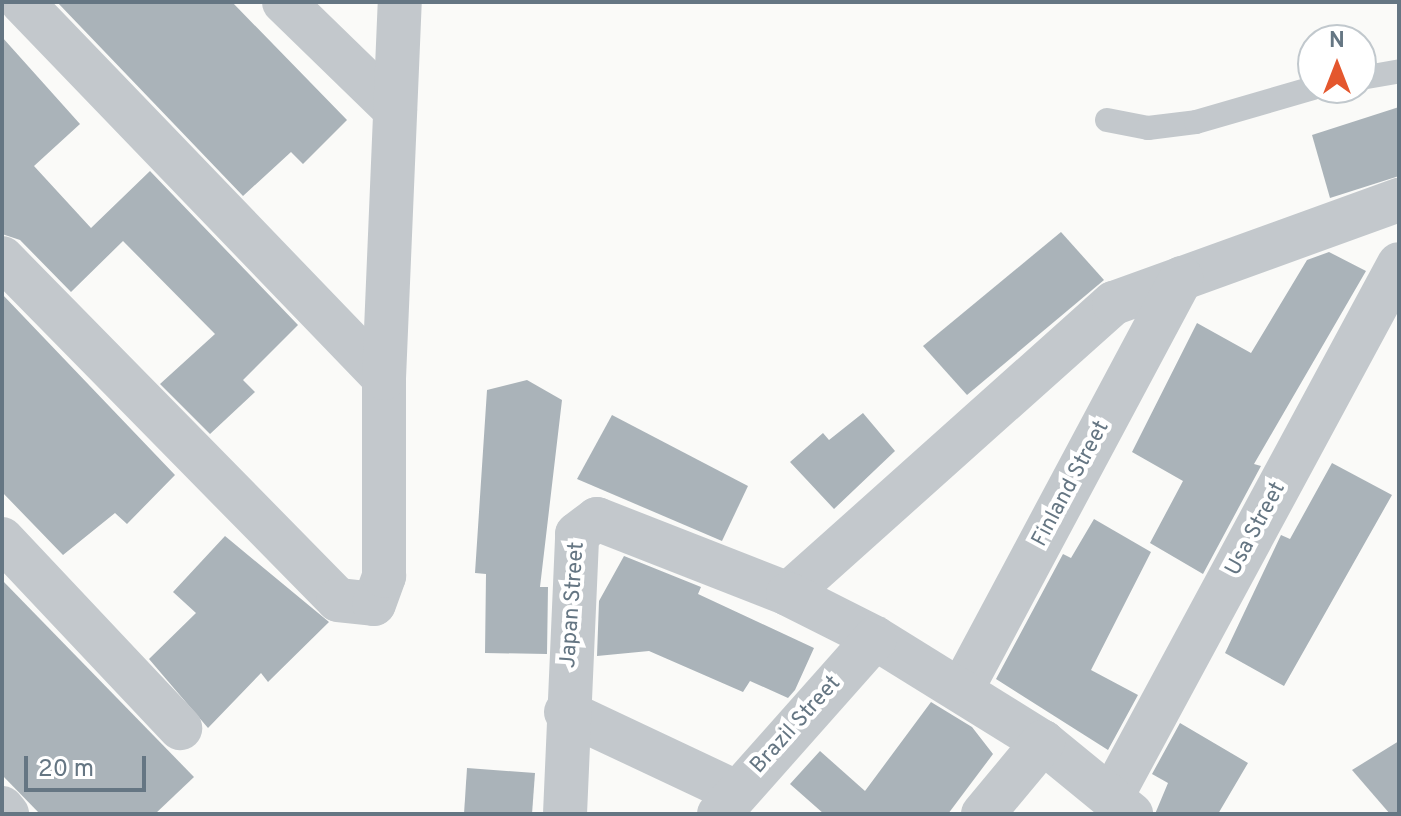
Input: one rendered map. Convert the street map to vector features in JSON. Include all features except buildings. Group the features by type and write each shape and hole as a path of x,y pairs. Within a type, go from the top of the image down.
{"street":[{"path":"22,2 384,378"},
{"path":"284,2 395,110"},
{"path":"2,258 338,600 355,607 374,604 384,576 384,378 400,2"},
{"path":"788,594 1114,303 1399,200"},
{"name":"Usa Street","path":"1122,804 1399,264"},
{"name":"Finland Street","path":"962,689 1181,278"},
{"name":"Japan Street","path":"565,814 566,712 577,534 588,520 607,519 788,594 875,638 962,689 1043,742 1122,804"},
{"path":"2,539 180,728"},
{"name":"Brazil Street","path":"728,803 875,638"},
{"path":"566,712 728,803"},
{"path":"983,814 1043,742"},
{"path":"2,808 7,814"}],"lane":[{"path":"1377,75 1399,71"},
{"path":"1107,120 1148,128 1196,122 1297,93"}]}
